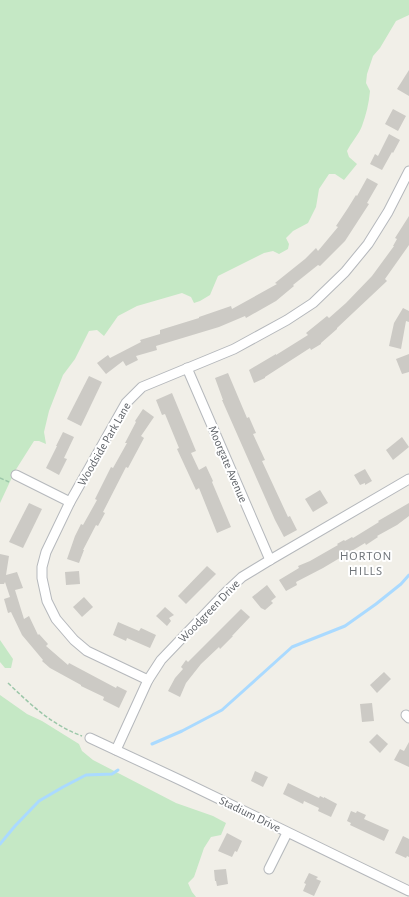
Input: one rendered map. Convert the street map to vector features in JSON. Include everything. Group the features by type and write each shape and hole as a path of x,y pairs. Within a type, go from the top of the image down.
{"street":[{"name":"Woodside Park Lane","path":"148,680 87,651 74,640 56,619 47,601 42,578 42,568 46,552 70,502 126,403 142,387 234,350 287,320 313,303 345,272 368,244 406,186 409,171"},
{"name":"Moorgate Avenue","path":"187,368 270,560"},
{"path":"14,479 70,502"},
{"name":"Woodgreen Drive","path":"116,750 148,680 161,660 242,577 409,479"},
{"name":"Stadium Drive","path":"90,738 409,892"},
{"path":"269,869 287,833"}],"path":[{"path":"0,478 14,479"},
{"path":"8,683 27,702 46,717 72,732 90,738"}],"green space":[{"path":"0,0 409,0 409,15 396,21 380,48 373,56 367,74 366,83 370,91 366,113 361,129 347,151 349,157 357,164 344,180 335,174 329,174 319,189 316,207 308,223 293,231 286,238 289,244 288,249 279,254 273,251 264,253 218,276 210,295 200,301 194,303 191,297 182,293 137,306 118,316 104,336 97,330 89,331 75,359 63,375 49,411 44,432 46,444 39,441 34,441 15,471 0,503"},
{"path":"0,640 13,659 11,668 5,668 0,662"},
{"path":"0,695 27,714 42,721 79,744 82,751 93,760 176,803 213,816 226,823 221,835 211,837 204,848 194,877 188,883 196,897 0,897"}],"building":[{"path":"409,70 409,96 397,89"},
{"path":"393,109 406,116 398,131 385,124"},
{"path":"389,134 400,140 382,170 370,164 375,154 378,156"},
{"path":"367,178 378,184 367,203 369,204 345,241 320,266 318,265 276,301 246,318 245,316 219,327 156,346 157,350 136,356 138,360 126,366 123,361 106,374 97,363 108,355 110,358 141,342 140,340 160,334 160,330 231,306 232,309 277,284 275,283 305,259 316,248 318,251 338,227 336,226 356,195 357,196"},
{"path":"409,216 409,245 385,279 387,281 321,344 311,350 310,348 265,378 254,383 249,370 308,335 306,333 327,316 329,318 372,276 394,246 397,239 395,238"},
{"path":"403,308 409,311 409,322 406,321 401,349 389,346 394,323"},
{"path":"409,354 409,372 402,374 396,359"},
{"path":"228,373 247,418 249,417 256,433 253,434 265,460 262,461 288,517 290,516 297,530 284,537 222,400 215,378"},
{"path":"89,376 102,382 81,426 67,419"},
{"path":"172,393 196,451 191,453 199,470 206,466 231,527 217,533 199,488 196,490 177,449 179,448 165,414 162,415 156,400"},
{"path":"143,409 154,417 141,436 144,438 128,468 126,467 103,512 105,513 98,526 96,525 83,550 79,563 67,559 81,524 83,525 97,500 95,499 111,467 113,468 127,443 125,443 136,422 135,421"},
{"path":"63,432 74,437 64,458 67,459 59,475 46,468"},
{"path":"402,437 409,447 393,460 386,450"},
{"path":"365,469 372,481 365,485 365,483 360,485 354,475"},
{"path":"320,490 328,503 313,512 305,499"},
{"path":"29,503 42,509 23,548 9,542"},
{"path":"409,503 409,516 397,525 377,536 378,537 366,545 365,543 296,582 297,585 286,591 279,580 299,568 298,566 310,561 344,540 353,538"},
{"path":"0,554 9,556 6,575 17,572 23,588 15,590 24,619 29,616 38,635 39,634 48,644 46,646 68,665 69,663 116,688 117,686 127,691 119,708 103,700 104,697 50,668 42,661 43,660 22,635 11,612 8,613 4,599 10,597 5,582 4,584 0,584"},
{"path":"207,566 216,574 186,604 178,596"},
{"path":"79,571 80,584 66,585 65,572"},
{"path":"267,585 276,597 271,601 273,603 265,610 261,608 252,597"},
{"path":"84,597 93,607 82,617 73,607"},
{"path":"165,607 174,615 169,618 171,621 167,626 156,616"},
{"path":"241,609 250,617 220,649 219,647 201,664 186,683 180,697 168,691 175,678 183,669 181,667 186,660 188,662"},
{"path":"118,622 139,631 141,628 156,635 150,648 127,638 126,641 113,635"},
{"path":"384,672 391,679 377,693 370,685"},
{"path":"372,703 374,721 362,722 360,704"},
{"path":"377,734 388,744 380,753 369,742"},
{"path":"409,742 409,767 394,760 400,749 404,751"},
{"path":"255,771 268,777 263,787 251,781"},
{"path":"288,783 319,798 320,796 324,797 337,804 331,817 318,811 319,808 304,801 303,804 283,794"},
{"path":"351,811 356,813 357,811 366,815 364,819 389,830 384,841 350,825 351,823 347,821"},
{"path":"227,833 242,841 237,852 235,851 232,857 218,851"},
{"path":"403,836 409,839 409,857 407,856 406,858 395,853"},
{"path":"226,869 228,884 217,886 214,870"},
{"path":"309,873 318,877 316,879 321,881 314,896 303,891 306,884 304,883"}],"waterway":[{"path":"152,744 182,731 222,710 292,647 345,626 376,604 401,584 409,575"},
{"path":"0,844 39,801 86,775 112,774 118,770"}],"district":[{"name":"HORTON HILLS","path":"366,564"}]}
